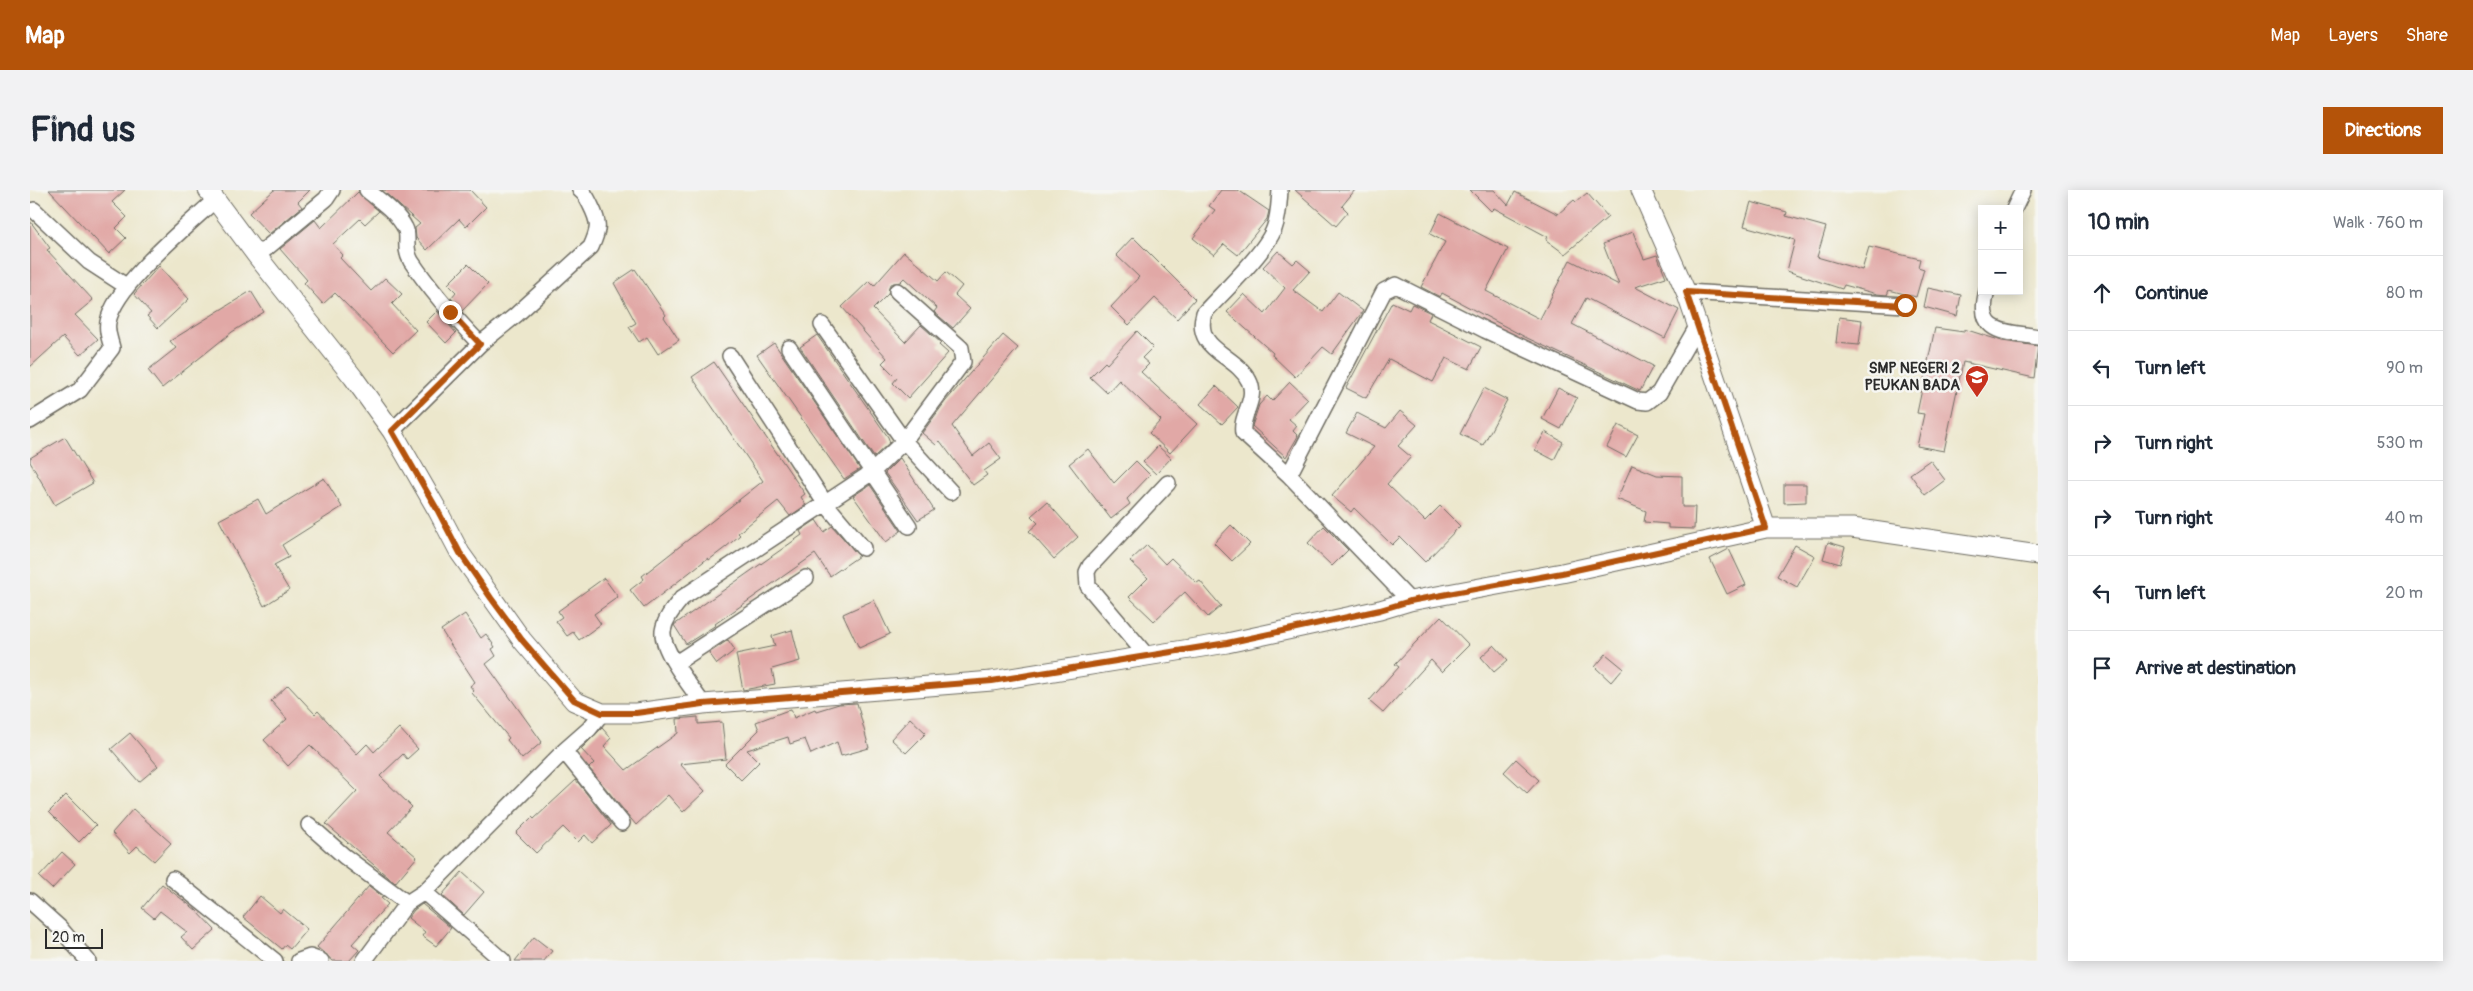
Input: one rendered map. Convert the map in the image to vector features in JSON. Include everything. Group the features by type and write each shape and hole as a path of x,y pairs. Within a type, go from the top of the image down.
{"street":[{"path":"257,256 326,199 332,190"},
{"path":"367,190 392,211 405,228 405,248 411,260 450,312 480,344"},
{"path":"1280,190 1279,215 1274,230 1265,245 1204,313 1200,326 1210,344 1249,381 1252,394 1242,427 1244,434 1289,475 1410,601"},
{"path":"1641,190 1686,292 1766,528"},
{"path":"2016,205 2023,190"},
{"path":"392,431 480,344 516,315 591,247 598,232 598,220 585,191"},
{"path":"30,421 80,390 104,362 112,348 108,335 110,313 126,286 212,195 257,256 353,377 392,431 460,553 522,640 574,700 602,713 636,713 703,704 992,681 1236,641 1380,610 1410,601 1562,573 1766,528 1852,528 2038,555"},
{"path":"34,210 89,262 126,286"},
{"path":"1289,475 1384,291 1389,287 1396,285 1485,330 1638,401 1646,402 1659,393 1698,325"},
{"path":"703,704 676,663 663,639 663,630 669,614 682,598 871,473 904,441 963,362 961,348 897,291"},
{"path":"1686,292 1905,305"},
{"path":"1985,295 1983,313 1990,326 1998,330 2038,337"},
{"path":"822,324 904,441 951,492"},
{"path":"789,348 871,473 909,526"},
{"path":"730,356 825,503 863,548"},
{"path":"1147,656 1088,586 1087,572 1090,566 1168,482"},
{"path":"676,663 806,578"},
{"path":"364,961 407,903 424,892 564,751 589,729 602,713"},
{"path":"564,751 622,823"},
{"path":"309,825 344,856 407,903"},
{"path":"173,879 275,961"},
{"path":"424,892 503,961"},
{"path":"30,901 60,928 88,961"},
{"path":"299,961 310,958 321,961"}],"building":[{"path":"49,190 125,190 112,202 127,217 116,228 126,238 109,254"},
{"path":"274,190 310,190 298,202 302,207 269,234 249,213"},
{"path":"382,190 470,190 486,207 466,227 459,219 427,250 416,238 415,228 420,224"},
{"path":"1221,190 1238,190 1269,211 1267,219 1238,255 1224,244 1214,255 1193,238 1215,210 1209,206"},
{"path":"1295,190 1355,190 1342,206 1348,212 1336,226"},
{"path":"1470,190 1494,190 1508,205 1515,192 1558,214 1574,200 1576,202 1587,193 1608,217 1565,254 1546,240 1548,237 1494,208 1491,211"},
{"path":"358,192 379,211 365,224 360,219 333,244 343,255 340,258 371,291 385,278 402,294 392,304 416,330 393,352 335,293 323,304 304,283 307,280 280,249 315,220 321,228"},
{"path":"1751,202 1787,212 1786,216 1826,227 1817,257 1862,270 1869,247 1920,259 1918,267 1924,269 1916,297 1889,290 1887,295 1877,294 1844,285 1842,289 1787,271 1795,240 1744,226"},
{"path":"1440,213 1508,249 1486,291 1540,319 1570,260 1619,285 1603,244 1633,232 1644,259 1657,255 1666,277 1635,287 1679,310 1665,338 1586,298 1572,324 1653,366 1640,391 1525,337 1442,293 1440,297 1421,287 1445,242 1430,234"},
{"path":"30,221 50,248 47,250 93,300 75,315 98,339 80,355 63,337 30,367"},
{"path":"1133,237 1195,299 1177,319 1155,298 1129,325 1111,307 1139,277 1116,255"},
{"path":"1278,251 1293,264 1297,260 1310,271 1293,290 1323,312 1338,292 1363,311 1332,354 1323,347 1295,377 1272,355 1273,353 1227,312 1244,294 1265,314 1285,288 1263,267"},
{"path":"904,252 938,281 946,272 962,286 955,295 970,309 953,328 934,312 937,308 904,278 900,282 890,284 888,294 873,309 905,342 921,325 941,343 939,345 948,353 908,398 893,383 897,378 882,363 887,358 842,307 869,281 874,286"},
{"path":"468,264 488,284 462,311 451,298 456,292 448,284"},
{"path":"159,266 189,299 158,328 147,316 151,313 134,294"},
{"path":"635,269 666,315 664,317 679,340 658,354 647,337 639,342 629,327 636,323 614,283"},
{"path":"1928,288 1961,295 1957,316 1924,307"},
{"path":"251,291 264,312 232,332 162,388 148,370 176,348 170,341"},
{"path":"1392,302 1409,310 1412,304 1431,313 1428,320 1481,347 1469,369 1446,358 1433,382 1389,359 1366,398 1346,388"},
{"path":"437,311 456,333 446,343 426,322"},
{"path":"1839,317 1862,320 1859,345 1836,343"},
{"path":"1935,328 1964,332 1964,329 2002,341 2038,346 2034,378 1963,362 1944,451 1917,446 1924,414 1917,413"},
{"path":"1137,331 1153,347 1142,358 1149,364 1141,372 1197,424 1170,453 1149,433 1161,420 1119,380 1107,393 1090,377 1105,362 1107,364"},
{"path":"817,335 888,437 890,442 874,457 800,347"},
{"path":"1003,335 1018,348 952,426 973,456 989,443 1001,459 984,471 987,475 973,485 940,441 936,445 922,433 945,402"},
{"path":"774,343 860,469 844,479 757,355"},
{"path":"714,362 805,494 801,497 806,505 790,516 778,501 738,533 740,535 726,547 709,560 708,558 644,608 630,590 644,579 642,576 763,481 692,377"},
{"path":"1290,382 1308,399 1289,419 1297,426 1293,431 1298,436 1286,457 1252,426 1259,405 1267,396 1272,401"},
{"path":"1216,386 1238,407 1222,424 1200,404"},
{"path":"1484,388 1507,400 1483,445 1460,434"},
{"path":"1558,388 1577,398 1561,429 1542,419"},
{"path":"1400,411 1417,425 1398,446 1411,457 1387,484 1425,521 1440,506 1460,526 1425,562 1400,537 1392,545 1354,508 1351,512 1332,496 1374,447 1346,433 1357,413 1386,428"},
{"path":"1618,425 1638,435 1626,457 1607,447"},
{"path":"1545,432 1563,442 1554,460 1535,450"},
{"path":"65,437 93,483 55,505 30,462 30,458"},
{"path":"1158,446 1171,458 1156,474 1143,462"},
{"path":"1088,449 1114,483 1136,461 1150,475 1127,499 1130,504 1111,519 1069,464"},
{"path":"900,458 934,510 918,520 885,473"},
{"path":"1930,460 1945,480 1925,495 1910,474"},
{"path":"1632,465 1657,475 1682,476 1682,507 1695,507 1694,529 1668,528 1668,524 1644,522 1646,511 1617,499"},
{"path":"324,478 342,507 282,545 289,557 274,565 289,590 264,606 219,520 258,499 266,514"},
{"path":"1784,484 1806,484 1806,502 1784,503"},
{"path":"870,485 901,531 886,542 853,496"},
{"path":"1047,502 1078,537 1054,559 1029,531 1038,523 1031,516"},
{"path":"816,520 824,532 832,526 859,556 830,576 815,554 716,625 686,644 674,625 802,535 800,531"},
{"path":"1231,525 1250,544 1232,561 1214,543"},
{"path":"1324,526 1348,550 1332,566 1308,543"},
{"path":"1828,542 1845,547 1840,564 1823,559"},
{"path":"1147,545 1165,564 1171,558 1197,583 1200,581 1221,606 1208,617 1185,592 1154,621 1129,597 1148,578 1130,561"},
{"path":"1795,545 1815,556 1797,587 1777,576"},
{"path":"1729,549 1746,585 1727,594 1710,559"},
{"path":"604,578 618,597 594,614 601,624 579,640 573,632 567,636 556,621 562,617 558,611"},
{"path":"874,600 890,634 859,648 843,614"},
{"path":"465,614 481,638 486,634 495,647 492,649 496,656 486,664 542,742 522,759 507,740 509,738 472,693 474,691 470,686 475,682 441,630"},
{"path":"1441,616 1469,645 1442,672 1431,660 1383,713 1369,701 1399,667 1395,664"},
{"path":"792,630 800,661 772,669 775,684 743,690 736,654 775,646 772,636"},
{"path":"728,640 735,650 717,664 709,653"},
{"path":"1494,645 1508,660 1494,672 1481,657"},
{"path":"1606,654 1623,668 1611,682 1595,667"},
{"path":"288,685 315,714 318,711 357,754 367,744 374,752 399,728 418,749 407,759 403,754 380,776 412,807 388,832 417,857 395,883 326,824 357,791 310,745 288,766 264,740 287,719 271,701"},
{"path":"857,703 869,748 841,756 837,742 811,754 805,739 790,744 788,737 747,750 759,762 741,780 725,764 759,730 756,722 791,709 794,718 815,709 816,711 839,704"},
{"path":"698,717 698,724 722,722 726,759 680,764 705,791 683,812 668,795 636,825 589,768 594,763 581,749 602,728 611,738 604,746 626,770 678,733 677,719"},
{"path":"910,718 926,733 906,753 891,739"},
{"path":"130,733 158,766 139,782 111,749"},
{"path":"1516,759 1539,780 1527,793 1504,772"},
{"path":"576,780 611,825 592,843 585,835 578,842 563,827 536,853 516,833"},
{"path":"66,795 96,825 79,842 49,812"},
{"path":"133,809 171,843 154,861 137,846 130,853 112,833"},
{"path":"62,852 75,864 52,889 39,877"},
{"path":"462,872 484,892 464,915 442,895"},
{"path":"162,884 196,910 215,930 193,950 181,937 187,932 160,911 154,918 142,908"},
{"path":"369,886 383,897 381,898 388,904 352,944 359,950 349,961 333,961 317,947"},
{"path":"260,896 280,913 283,909 307,929 290,949 285,945 282,949 243,917"},
{"path":"422,904 451,928 436,946 422,936 425,932 408,918"},
{"path":"534,937 552,951 544,961 515,961"}],"place":[{"name":"SMP NEGERI 2 PEUKAN BADA","path":"1977,398"}],"route":[{"path":"450,312 480,344 392,431 460,553 522,640 574,700 602,713 636,713 703,704 992,681 1227,643 1380,610 1410,601 1562,573 1766,528 1686,292 1757,298 1905,305"}]}
